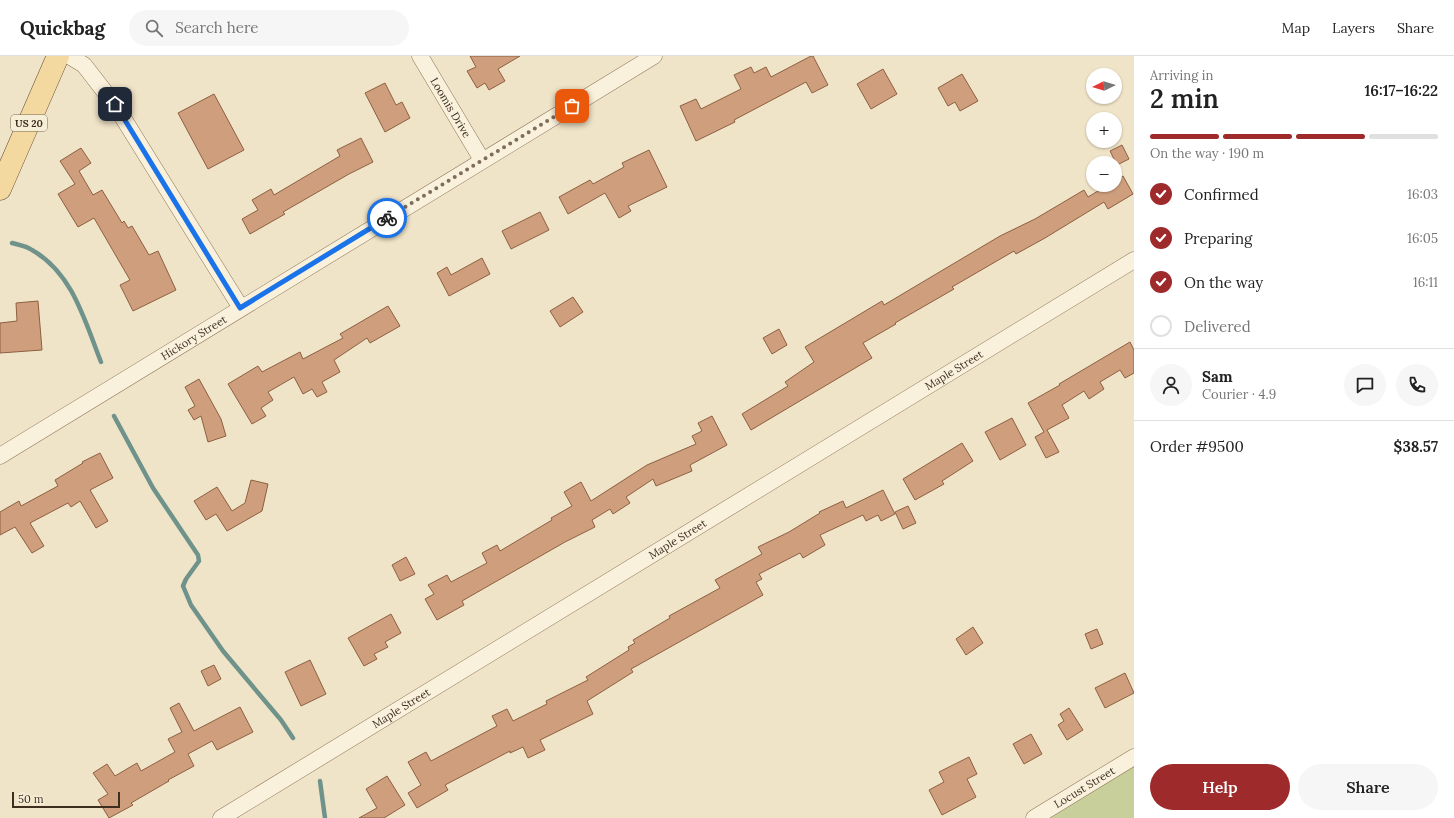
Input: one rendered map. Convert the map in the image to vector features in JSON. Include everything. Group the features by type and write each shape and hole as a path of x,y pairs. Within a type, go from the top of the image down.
{"main road":[{"name":"US 20","path":"0,189 58,56"}],"street":[{"path":"70,56 89,70 115,104 240,308"},
{"name":"Loomis Drive","path":"420,56 482,160"},
{"name":"Hickory Street","path":"0,456 654,56"},
{"name":"Maple Street","path":"221,818 1134,260"},
{"name":"Locust Street","path":"1034,818 1134,757"}],"green space":[{"path":"1134,766 1134,818 1048,818"}],"building":[{"path":"470,56 520,56 498,69 505,81 489,90 485,83 477,88 467,71 476,67"},
{"path":"813,56 828,85 812,93 806,82 734,120 735,122 696,141 680,106 696,99 701,109 741,89 734,75 751,67 754,73 766,67 771,77"},
{"path":"883,69 897,94 871,109 857,84"},
{"path":"962,74 978,101 960,111 955,102 948,106 938,88"},
{"path":"385,83 396,105 402,102 410,118 385,132 365,93"},
{"path":"214,94 244,150 208,169 178,113"},
{"path":"361,138 373,162 283,212 285,214 250,234 242,219 258,210 252,200 271,189 274,195 340,156 337,150"},
{"path":"1122,145 1129,159 1122,162 1122,156 1112,156 1110,151 1116,148 1122,148"},
{"path":"81,148 91,163 79,171 93,195 102,190 122,223 124,221 128,228 132,226 149,255 158,251 176,290 133,311 120,285 130,280 94,218 78,227 58,194 75,184 60,161"},
{"path":"649,150 667,187 628,206 631,211 619,218 605,193 568,214 559,197 590,180 593,184 624,167 622,163"},
{"path":"1122,177 1133,194 1108,209 1104,202 1045,238 1016,254 1014,251 952,287 954,289 863,343 872,358 751,430 742,414 788,386 785,382 814,362 805,347 882,301 884,305 1000,236 1035,219 1084,190 1088,197 1096,192 1122,192"},
{"path":"540,212 549,230 511,249 502,231"},
{"path":"482,258 490,274 449,296 437,273 447,267 451,275"},
{"path":"573,297 583,312 560,327 550,311"},
{"path":"38,301 42,350 0,353 0,323 17,321 16,303"},
{"path":"388,306 400,326 370,343 367,338 334,360 340,372 322,382 327,392 317,397 312,389 303,394 294,377 268,392 273,400 261,408 266,416 252,424 228,384 258,366 262,372 300,352 303,359 343,338 340,334"},
{"path":"779,329 787,345 772,354 763,338"},
{"path":"1130,342 1134,350 1134,373 1125,378 1120,370 1100,382 1104,389 1089,399 1084,391 1062,405 1069,418 1047,430 1059,452 1046,458 1035,437 1044,432 1028,403"},
{"path":"199,379 221,419 226,436 208,442 201,416 194,420 188,410 195,406 185,387"},
{"path":"712,416 727,445 690,465 692,471 656,486 653,479 626,497 630,503 613,514 610,509 592,520 595,527 565,542 462,601 464,605 437,620 425,599 434,594 428,585 447,575 451,582 487,563 482,553 497,545 500,551 552,520 551,518 572,506 564,492 581,482 591,501 647,465 696,444 692,436 702,431 698,423"},
{"path":"1012,418 1026,445 1000,460 985,432"},
{"path":"962,443 973,461 942,481 944,484 915,500 903,479"},
{"path":"100,453 113,478 90,490 108,521 96,528 80,501 71,507 68,503 30,523 44,546 32,553 15,527 0,535 0,512 19,501 21,506 58,486 55,480 83,463 82,462"},
{"path":"251,480 268,484 262,511 227,531 216,514 206,520 194,501 217,487 232,511 245,503"},
{"path":"883,490 895,514 881,521 878,515 866,521 863,515 820,535 825,545 803,558 800,553 759,574 762,579 756,582 763,595 631,669 633,672 587,701 593,714 540,740 545,750 528,758 523,747 510,753 510,751 445,785 448,790 417,808 408,793 421,785 408,762 426,752 431,761 497,726 492,716 507,709 513,721 547,704 546,701 588,680 586,677 629,650 628,647 635,643 633,640 670,618 669,616 720,588 715,580 762,554 758,547 789,532 820,513 819,512 843,501 846,508"},
{"path":"908,506 916,523 903,529 895,512"},
{"path":"406,557 415,574 400,581 392,565"},
{"path":"391,614 401,633 385,642 388,647 374,654 377,659 364,666 348,638"},
{"path":"973,627 983,643 966,655 956,639"},
{"path":"1097,629 1103,644 1091,649 1085,634"},
{"path":"310,660 326,694 301,706 285,672"},
{"path":"214,665 221,679 208,686 201,671"},
{"path":"1125,673 1134,693 1105,708 1095,688"},
{"path":"179,703 194,731 240,707 253,732 217,750 212,741 188,754 194,766 168,780 169,781 131,803 133,805 109,818 98,800 108,794 93,773 107,764 115,776 137,763 141,771 175,752 168,739 182,732 170,708"},
{"path":"1069,708 1083,730 1067,740 1058,725 1064,721 1060,714"},
{"path":"1031,734 1042,754 1024,764 1013,744"},
{"path":"969,757 977,774 967,779 976,797 942,815 929,790 944,782 939,772"},
{"path":"387,776 405,805 384,818 359,818 377,808 366,789"}],"waterway":[{"path":"12,243 32,250 46,260 68,285 83,315 101,362"},
{"path":"114,416 153,488 198,555 199,561 186,579 183,586 191,605 223,651 281,720 293,738"},
{"path":"320,781 325,818"}],"way so far":[{"path":"387,218 572,106"}],"route":[{"path":"115,104 240,308 387,218"}]}
